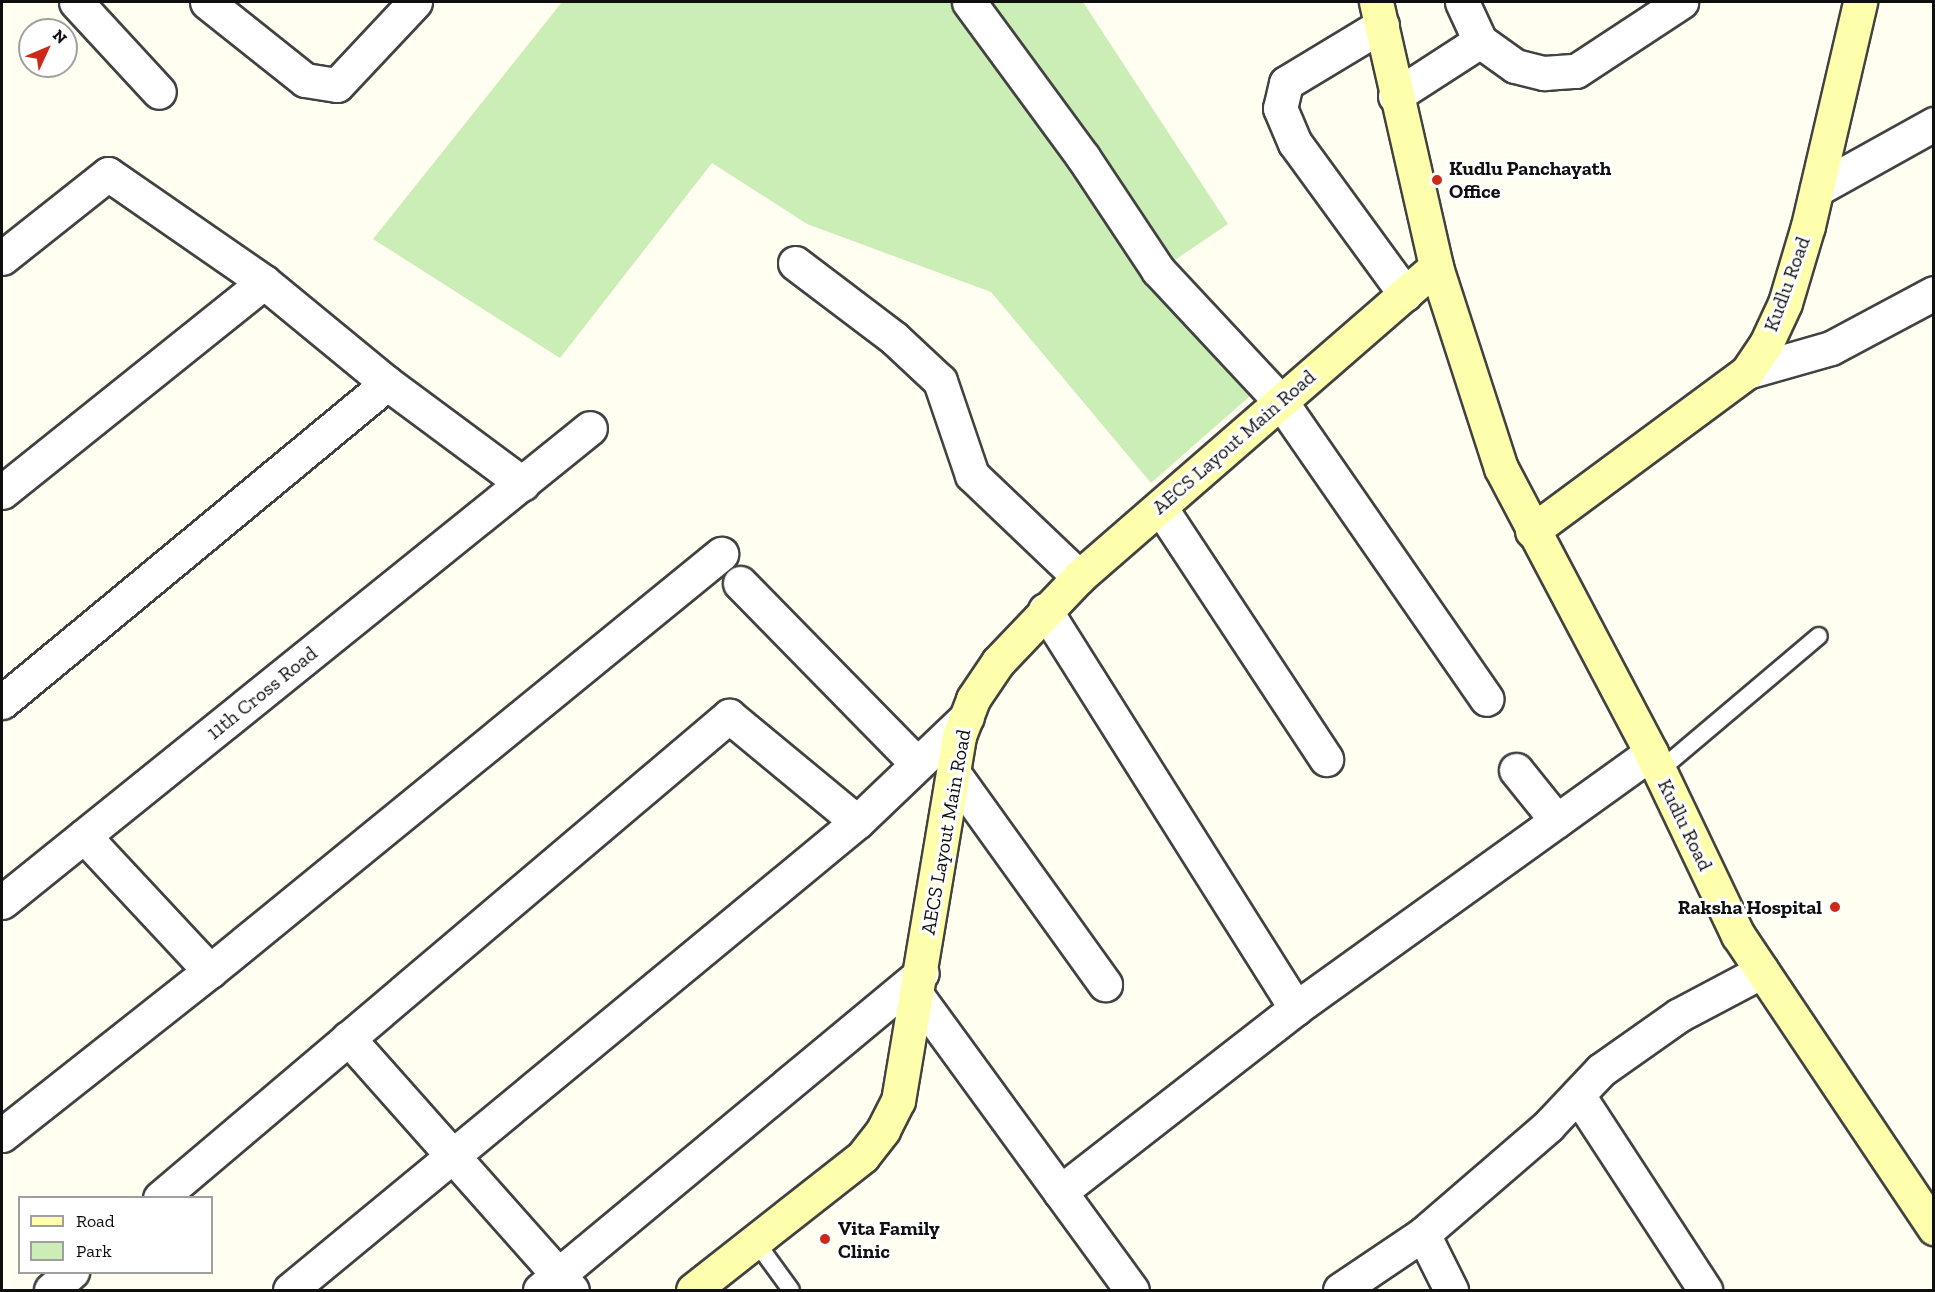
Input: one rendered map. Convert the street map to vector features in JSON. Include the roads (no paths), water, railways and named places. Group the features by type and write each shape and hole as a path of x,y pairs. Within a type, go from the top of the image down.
{"street":[{"path":"76,2 159,92"},
{"path":"207,2 304,80 337,85 415,2"},
{"path":"969,2 1083,157 1158,270 1281,402 1487,699"},
{"path":"1462,2 1480,41 1515,66 1544,73 1576,71 1681,2"},
{"name":"Kudlu Road","path":"1532,531 1747,372 1766,344 1785,303 1817,189 1860,2"},
{"path":"1379,13 1286,84 1280,108 1295,143 1405,294"},
{"name":"Kudlu Road","path":"1379,13 1395,96 1436,267 1501,468 1655,762 1738,935 1931,1218"},
{"path":"1395,96 1480,41"},
{"path":"1817,189 1934,124"},
{"path":"2,258 108,174 264,282 387,383 523,484"},
{"path":"795,263 894,338 940,381 972,475 1079,577"},
{"name":"AECS Layout Main Road","path":"693,1290 863,1156 883,1130 898,1101 920,985 959,736 973,699 998,662 1045,610 1079,577 1436,267"},
{"path":"2,492 264,282"},
{"path":"1747,372 1832,348 1934,293"},
{"path":"2,702 387,383"},
{"name":"11th Cross Road","path":"2,902 590,428"},
{"path":"1160,507 1326,759"},
{"path":"2,1135 210,971 721,554"},
{"path":"740,583 917,764"},
{"path":"1045,610 1296,1008"},
{"path":"161,1196 729,716 857,822"},
{"path":"290,1290 454,1158 857,822 967,717"},
{"path":"1060,1192 1296,1008 1557,821 1655,762"},
{"path":"1516,770 1557,821"},
{"path":"954,774 1106,984"},
{"path":"84,836 210,971"},
{"path":"1340,1290 1423,1234 1548,1126 1601,1071 1679,1015 1762,971"},
{"path":"348,1038 454,1158 557,1285 920,985 1060,1192 1132,1290"},
{"path":"1578,1095 1705,1290"},
{"path":"1423,1234 1451,1290"},
{"path":"51,1290 70,1274"}],"lane":[{"path":"1655,762 1819,636"},
{"path":"756,1242 792,1290"}],"place":[{"name":"Kudlu Panchayath Office","path":"1437,180"},
{"name":"Raksha Hospital","path":"1835,907"},
{"name":"Vita Family Clinic","path":"825,1239"}]}
